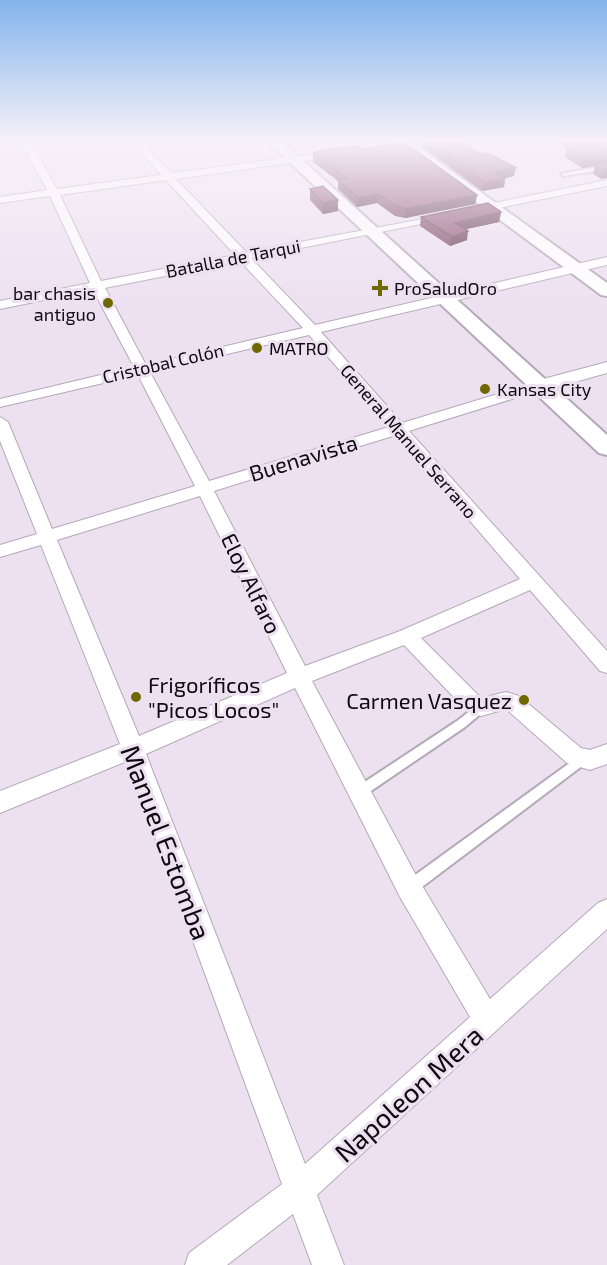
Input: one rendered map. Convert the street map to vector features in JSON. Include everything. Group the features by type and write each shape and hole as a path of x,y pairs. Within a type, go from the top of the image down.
{"main road":[{"path":"337,199 607,448"},
{"path":"481,199 607,291"}],"street":[{"name":"Eloy Alfaro","path":"57,199 97,285 204,487 358,793 409,888 488,1021"},
{"name":"General Manuel Serrano","path":"188,199 311,329 396,429 607,666"},
{"name":"Batalla de Tarqui","path":"0,305 530,199"},
{"name":"Cristobal Colón","path":"0,403 141,368 607,261"},
{"name":"Buenavista","path":"0,551 204,487 607,367"},
{"name":"Manuel Estomba","path":"0,422 133,749 298,1191 328,1265"},
{"path":"0,802 133,749 299,677 407,636 533,581"},
{"path":"407,636 471,704 480,708 489,707 500,700 514,703 569,752 582,759 598,759 607,754"},
{"name":"Napoleon Mera","path":"201,1265 298,1191 607,912"}],"lane":[{"path":"358,793 461,724 480,708"},
{"path":"409,888 582,759"}],"building":[{"path":"319,199 338,200 323,203"},
{"path":"386,199 457,199 406,209"},
{"path":"488,203 501,212 455,223 468,231 452,237 421,217"}],"place":[{"name":"ProSaludOro","path":"380,288"},
{"name":"bar chasis antiguo","path":"108,303"},
{"name":"MATRO","path":"257,348"},
{"name":"Kansas City","path":"485,389"},
{"name":"Frigoríficos \"Picos Locos\"","path":"136,697"},
{"name":"Carmen Vasquez","path":"524,700"}]}
